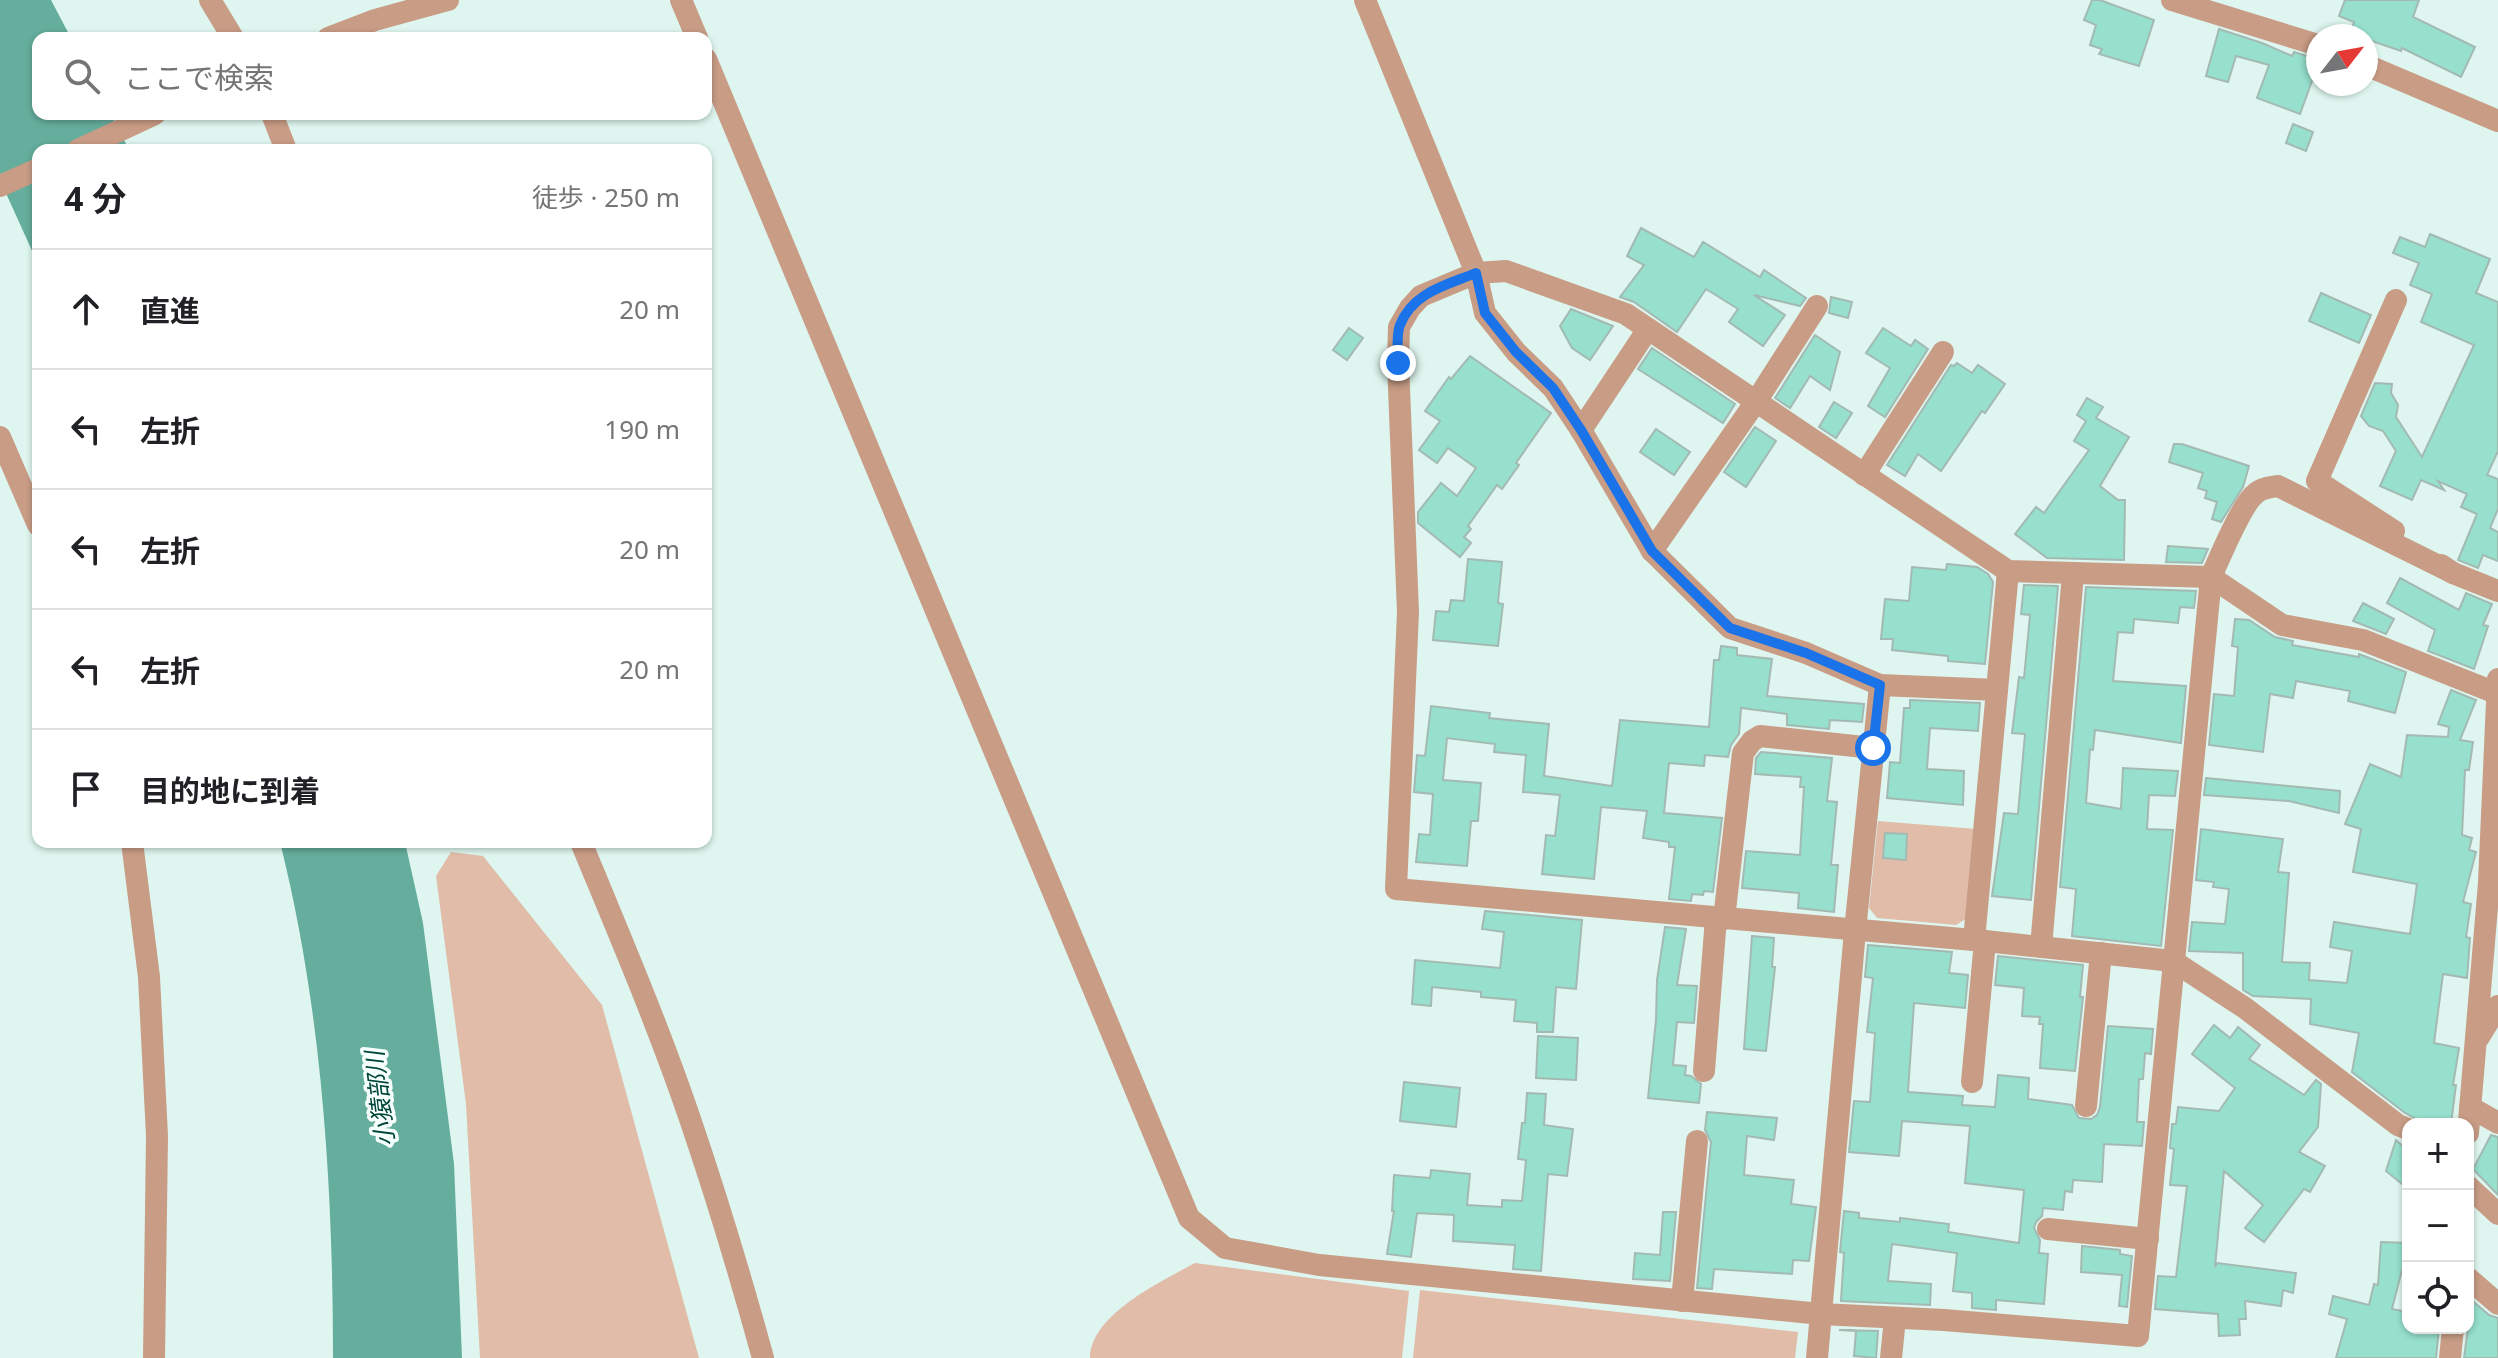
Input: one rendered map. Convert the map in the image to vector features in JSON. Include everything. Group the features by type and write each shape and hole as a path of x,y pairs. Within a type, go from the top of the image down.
{"street":[{"path":"210,0 229,32"},
{"path":"344,32 448,0"},
{"path":"681,0 694,32"},
{"path":"1365,0 1476,273 1485,313 1516,352 1553,388 1652,551 1730,628 1806,653 1880,685 1997,690"},
{"path":"2172,0 2306,41"},
{"path":"2378,70 2498,121"},
{"path":"712,73 1189,1218 1225,1248 1319,1265 1682,1301 2138,1336 2211,577 2229,537 2253,494 2267,487 2278,486 2453,573 2498,591"},
{"path":"91,144 142,120"},
{"path":"274,120 284,144"},
{"path":"0,186 32,172"},
{"path":"2402,1127 2245,1008 2173,961 1396,889 1408,612 1398,363 1399,327 1410,308 1421,296 1476,273 1506,271 1589,299 1626,314 2008,571 2211,577 2282,625 2363,640 2497,686 2489,883 2469,1118"},
{"path":"2396,300 2317,481 2453,573"},
{"path":"1652,551 1757,400 1817,306"},
{"path":"1581,430 1648,329"},
{"path":"1864,475 1943,352"},
{"path":"0,437 32,511"},
{"path":"1972,1082 1997,690 2008,571"},
{"path":"2041,947 2073,574"},
{"path":"1817,1358 1880,685"},
{"path":"1704,1071 1720,918 1743,753 1760,736 1873,748"},
{"path":"133,848 149,977 157,1136 154,1358"},
{"path":"583,848 661,1038 690,1119 735,1256 763,1358"},
{"path":"2086,1106 2101,953"},
{"path":"2476,1041 2498,1006"},
{"path":"2470,1107 2498,1123"},
{"path":"1682,1301 1697,1141"},
{"path":"2472,1190 2498,1214"},
{"path":"2048,1229 2148,1239"},
{"path":"2474,1283 2498,1304"},
{"path":"1891,1358 1895,1318"},
{"path":"2450,1358 2452,1334"}],"shaded area":[{"path":"1878,821 1976,829 1969,917 1956,925 1877,918 1869,908"},
{"path":"451,852 483,856 602,1005 699,1358 480,1358 466,1104 436,876"},
{"path":"1195,1263 1409,1291 1402,1358 1090,1358 1093,1342 1115,1314 1147,1290"},
{"path":"1420,1290 1798,1332 1795,1358 1413,1358"}],"water":[{"path":"0,0 51,0 68,32 32,32 32,120 114,120 126,144 32,144 32,251 0,180"},
{"name":"小猿部川","path":"281,848 406,848 423,923 454,1164 462,1358 333,1358 331,1228 322,1098 306,969"}],"building":[{"path":"2092,0 2100,0 2154,20 2139,66 2099,54 2102,49 2090,45 2096,25 2084,20"},
{"path":"2345,0 2419,0 2413,17 2475,47 2461,77 2402,48 2401,51 2378,43 2378,24 2353,24 2339,16"},
{"path":"2219,29 2292,56 2294,52 2306,56 2307,96 2300,114 2257,98 2269,65 2236,56 2228,82 2206,76"},
{"path":"2293,124 2313,132 2306,151 2286,143"},
{"path":"1641,228 1694,257 1703,242 1760,277 1764,270 1806,298 1800,306 1754,295 1785,315 1763,346 1729,322 1738,309 1706,289 1677,332 1634,302 1620,297 1644,265 1627,256"},
{"path":"2430,234 2490,259 2476,293 2498,302 2498,451 2487,475 2498,479 2498,509 2490,528 2498,532 2498,561 2483,555 2478,568 2458,560 2477,514 2461,507 2467,494 2438,481 2444,490 2421,480 2412,500 2380,486 2396,451 2383,431 2369,426 2361,416 2375,383 2392,384 2391,393 2398,405 2396,417 2422,457 2474,345 2421,322 2432,294 2410,285 2419,263 2393,253 2400,237 2425,247"},
{"path":"2321,293 2371,315 2359,343 2309,321"},
{"path":"1831,297 1852,302 1848,318 1829,313"},
{"path":"1571,309 1613,326 1590,360 1572,348 1560,326"},
{"path":"1349,328 1363,338 1347,360 1333,350"},
{"path":"1883,328 1911,346 1915,340 1928,349 1885,417 1868,406 1890,368 1866,353"},
{"path":"1815,335 1840,352 1830,390 1810,376 1790,408 1775,398"},
{"path":"1652,348 1735,404 1723,423 1638,369"},
{"path":"1470,356 1551,413 1502,489 1497,485 1468,526 1471,529 1464,537 1471,543 1460,557 1418,523 1418,512 1441,483 1457,496 1476,468 1448,448 1437,463 1419,450 1440,421 1425,411 1449,377 1451,379"},
{"path":"1957,363 1972,373 1978,365 2005,384 1985,413 1982,411 1941,471 1918,454 1905,476 1887,465 1951,365"},
{"path":"2087,398 2103,407 2096,418 2129,437 2100,486 2118,500 2125,500 2124,560 2047,558 2015,534 2036,507 2044,513 2089,450 2074,441 2086,421 2077,415"},
{"path":"1834,402 1852,413 1836,438 1819,427"},
{"path":"1755,427 1776,441 1746,487 1724,472"},
{"path":"1656,429 1690,452 1674,475 1640,452"},
{"path":"2174,444 2249,466 2243,487 2221,522 2212,519 2217,502 2205,498 2207,491 2198,488 2203,473 2169,462"},
{"path":"2168,546 2208,549 2202,563 2166,562"},
{"path":"1468,559 1502,562 1498,603 1503,604 1498,646 1433,640 1436,611 1449,612 1451,600 1464,601"},
{"path":"1947,564 1977,567 1988,574 1993,582 1985,664 1948,661 1948,656 1892,650 1893,639 1881,639 1885,599 1909,601 1912,567 1946,570"},
{"path":"2400,578 2459,610 2466,593 2492,604 2483,625 2488,626 2474,669 2428,651 2435,630 2387,603"},
{"path":"2024,585 2058,586 2031,900 1992,896 2004,813 2018,814 2025,734 2012,733 2019,677 2024,678 2030,615 2021,614"},
{"path":"2086,587 2196,591 2194,608 2180,607 2178,623 2134,619 2133,633 2118,632 2113,681 2186,686 2181,743 2095,730 2093,750 2090,749 2086,803 2121,809 2123,768 2178,771 2175,796 2149,795 2147,829 2173,830 2161,946 2072,936 2076,889 2060,887"},
{"path":"2363,603 2394,619 2386,634 2353,621"},
{"path":"2235,619 2249,620 2275,637 2293,641 2292,645 2359,657 2359,654 2406,672 2395,713 2348,701 2350,691 2296,681 2293,698 2270,694 2263,752 2209,745 2214,694 2234,696 2238,647 2232,646"},
{"path":"1721,646 1737,648 1737,655 1772,659 1767,696 1864,704 1862,722 1830,720 1829,729 1787,725 1787,714 1741,708 1739,734 1731,745 1728,757 1705,755 1704,766 1669,763 1664,813 1722,818 1713,892 1692,894 1691,901 1669,899 1675,847 1669,847 1669,842 1643,838 1647,811 1601,807 1594,879 1542,874 1546,835 1555,836 1560,795 1523,792 1526,755 1494,752 1495,744 1447,738 1443,780 1481,783 1478,821 1471,821 1467,866 1416,862 1419,834 1430,835 1433,794 1414,792 1417,755 1425,756 1431,706 1490,713 1489,718 1549,724 1544,776 1612,786 1620,720 1709,727 1714,660 1719,660"},
{"path":"2451,690 2476,700 2460,740 2473,742 2469,770 2465,770 2462,835 2472,838 2469,850 2476,852 2463,902 2471,904 2466,937 2470,938 2467,978 2443,974 2434,1043 2459,1048 2452,1118 2414,1118 2352,1072 2359,1033 2310,1024 2311,999 2253,996 2243,990 2243,953 2189,951 2192,922 2225,924 2229,889 2213,887 2214,882 2196,880 2201,829 2283,839 2278,872 2289,873 2282,962 2310,963 2309,980 2347,983 2352,951 2330,947 2334,922 2410,934 2417,884 2353,872 2361,829 2345,824 2370,764 2401,777 2407,735 2448,737 2449,727 2438,724"},
{"path":"1910,700 1980,703 1978,731 1930,728 1927,769 1964,771 1963,805 1887,798 1890,762 1900,763 1904,708 1910,708"},
{"path":"1761,752 1832,758 1827,801 1837,802 1831,865 1838,865 1834,912 1798,908 1799,893 1742,888 1746,851 1800,855 1804,787 1800,787 1801,777 1755,774 1756,758"},
{"path":"2206,778 2340,791 2339,813 2289,801 2204,795"},
{"path":"1885,833 1907,834 1906,860 1883,858"},
{"path":"1485,911 1582,920 1576,989 1556,987 1553,1032 1537,1032 1537,1023 1514,1021 1516,1000 1481,997 1481,992 1432,987 1431,1006 1412,1004 1415,960 1500,968 1504,932 1482,929"},
{"path":"1665,927 1686,929 1677,985 1697,986 1694,1023 1677,1022 1673,1065 1686,1066 1685,1075 1701,1084 1699,1103 1648,1098 1657,980"},
{"path":"1752,936 1774,938 1772,967 1775,967 1766,1051 1744,1049"},
{"path":"1868,945 1952,952 1949,973 1968,975 1965,1008 1914,1003 1908,1092 1963,1096 1962,1105 1995,1107 1998,1075 2029,1078 2028,1099 2072,1105 2079,1118 2091,1119 2100,1107 2108,1026 2153,1029 2151,1054 2145,1053 2143,1079 2139,1079 2137,1122 2144,1122 2142,1146 2104,1144 2102,1182 2073,1180 2072,1192 2065,1191 2063,1210 2043,1208 2042,1216 2036,1222 2034,1228 2040,1240 2039,1253 2048,1254 2044,1304 1996,1300 1996,1310 1972,1308 1972,1293 1953,1291 1957,1253 1892,1244 1888,1281 1931,1284 1930,1305 1841,1301 1844,1253 1840,1252 1844,1211 1859,1213 1859,1218 1900,1222 1900,1218 1949,1224 1948,1232 2019,1243 2024,1190 1965,1183 1970,1126 1902,1121 1899,1156 1849,1152 1854,1101 1870,1102 1875,1033 1867,1032 1873,978 1865,977"},
{"path":"1998,956 2083,965 2080,997 2083,997 2075,1071 2040,1068 2043,1024 2039,1024 2040,1017 2022,1016 2024,988 1995,985"},
{"path":"2214,1025 2230,1038 2238,1027 2260,1045 2249,1059 2304,1095 2316,1080 2321,1084 2318,1127 2299,1152 2325,1166 2310,1192 2304,1189 2264,1242 2245,1228 2263,1205 2224,1171 2215,1267 2217,1263 2296,1273 2293,1293 2283,1290 2281,1306 2245,1301 2246,1319 2239,1319 2240,1335 2219,1336 2218,1314 2155,1309 2158,1276 2176,1277 2187,1186 2170,1185 2174,1149 2170,1148 2172,1124 2176,1124 2178,1107 2219,1111 2235,1088 2192,1054"},
{"path":"1538,1036 1578,1038 1576,1080 1536,1078"},
{"path":"1404,1082 1460,1088 1456,1127 1400,1121"},
{"path":"1527,1093 1546,1094 1544,1125 1573,1129 1567,1176 1548,1174 1541,1271 1513,1269 1515,1245 1453,1241 1454,1215 1417,1213 1411,1257 1387,1254 1394,1211 1394,1175 1430,1178 1431,1170 1470,1174 1467,1205 1502,1207 1502,1200 1522,1201 1526,1160 1518,1159"},
{"path":"1707,1112 1777,1118 1774,1140 1747,1136 1744,1175 1794,1180 1791,1204 1816,1207 1809,1261 1793,1260 1792,1274 1714,1269 1712,1289 1697,1288 1711,1142 1705,1130"},
{"path":"2491,1135 2498,1137 2498,1195 2474,1167"},
{"path":"2396,1140 2402,1146 2402,1184 2386,1171"},
{"path":"1663,1212 1676,1212 1670,1281 1633,1279 1635,1253 1660,1255"},
{"path":"2381,1242 2402,1243 2402,1270 2392,1309 2402,1311 2402,1334 2438,1334 2436,1358 2336,1358 2347,1319 2329,1314 2333,1296 2369,1305 2374,1284 2378,1285"},
{"path":"2082,1246 2120,1250 2120,1254 2132,1256 2127,1307 2119,1306 2122,1275 2081,1272"},
{"path":"2474,1302 2489,1315 2498,1318 2498,1358 2464,1358 2467,1334 2474,1334"},
{"path":"1839,1330 1878,1331 1876,1358 1854,1356 1856,1331"}],"route":[{"path":"1398,363 1399,327 1410,308 1421,296 1476,273 1485,313 1516,352 1553,388 1652,551 1730,628 1806,653 1880,685 1873,748"}]}
